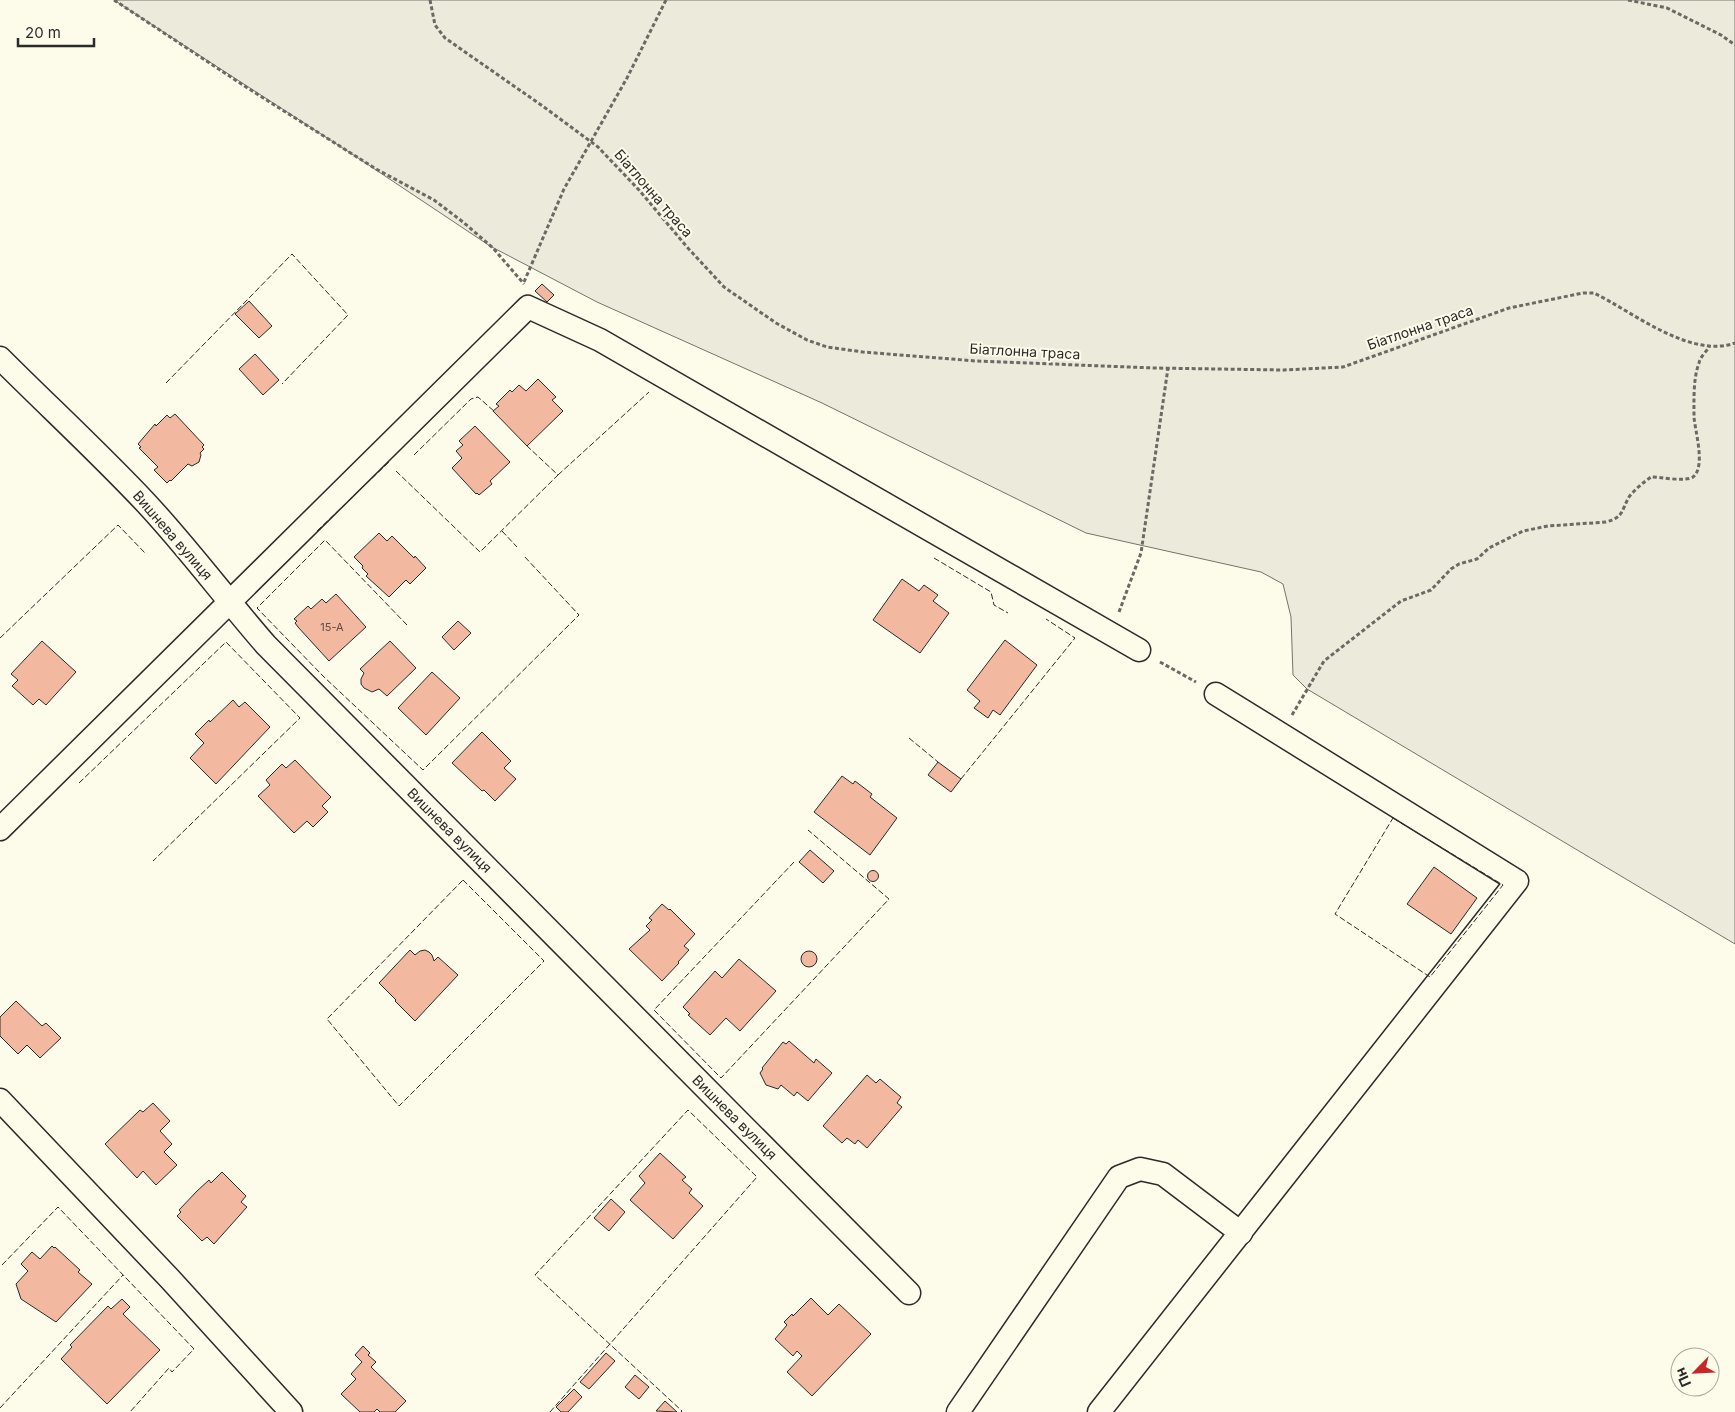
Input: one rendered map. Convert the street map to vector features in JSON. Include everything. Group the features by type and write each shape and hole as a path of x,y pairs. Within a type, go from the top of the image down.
{"street":[{"path":"0,829 528,307 600,340 1139,650"},
{"name":"Вишнева вулиця","path":"0,358 145,502 199,562 229,602 266,645 909,1293"},
{"path":"1099,1412 1517,881 1216,694"},
{"path":"0,1100 170,1279 291,1412"},
{"path":"958,1412 1119,1177 1140,1169 1163,1174 1241,1232"}],"path":[{"path":"114,0 246,87 376,169 434,200 463,222 492,248 524,282 564,188 627,78 666,0"},
{"name":"Біатлонна траса","path":"430,0 435,25 445,38 591,142 639,190 724,287 776,323 807,340 827,347 863,352 956,359 1168,368 1284,370 1343,367 1509,308 1583,293 1594,293 1685,341 1709,346 1728,346 1735,343"},
{"path":"1628,0 1667,8 1721,35 1735,45"},
{"path":"1650,4 1655,0"},
{"path":"1281,734 1324,661 1401,601 1431,590 1451,569 1459,564 1476,559 1489,548 1523,531 1548,526 1614,520 1622,515 1630,495 1650,477 1685,480 1693,477 1698,468 1699,461 1699,446 1694,416 1695,390 1699,362 1709,346"},
{"path":"1111,634 1141,553 1168,368"},
{"path":"1139,650 1216,694"}],"shaded area":[{"path":"114,0 1735,0 1735,944 1307,689 1293,675 1291,617 1283,584 1261,572 1086,533 822,403 597,302 490,246"}],"building":[{"path":"542,284 554,295 547,302 535,291"},
{"path":"249,301 272,326 259,338 235,314"},
{"path":"255,354 279,380 263,395 239,369"},
{"path":"538,379 556,397 552,400 563,411 527,446 493,411 499,406 496,404 510,390 512,392 519,385 526,391"},
{"path":"175,414 204,445 202,447 204,449 200,453 199,462 192,466 188,464 167,483 154,470 158,467 139,448 141,447 138,444 155,424 156,426 167,415 170,418"},
{"path":"475,426 510,462 490,481 492,484 479,495 452,468 462,458 456,451 463,445 459,441"},
{"path":"379,533 387,541 392,536 426,568 410,584 406,580 389,597 366,576 368,574 362,568 363,566 354,557"},
{"path":"902,579 919,591 924,585 938,595 933,601 949,613 920,653 873,620"},
{"path":"336,594 366,627 329,661 298,627 295,623 297,621 294,619 308,606 311,609 322,599 326,603"},
{"path":"458,621 471,633 454,650 442,637"},
{"path":"1005,640 1037,665 1000,715 993,710 988,718 974,708 980,701 967,690"},
{"path":"42,641 76,672 46,705 39,699 33,705 12,686 18,680 11,674"},
{"path":"390,641 416,668 387,696 379,689 372,692 364,688 361,684 361,679 364,673 360,669"},
{"path":"432,672 460,698 426,735 398,708"},
{"path":"233,700 239,707 245,702 270,727 216,784 190,758 204,743 195,734"},
{"path":"482,732 511,761 504,768 516,779 495,801 452,763"},
{"path":"295,760 331,797 322,806 328,812 313,827 307,821 294,833 258,796 270,785 266,780 282,764 286,768"},
{"path":"938,762 961,779 951,792 928,775"},
{"path":"842,776 853,784 855,781 872,794 870,797 897,818 870,855 814,812"},
{"path":"810,850 834,871 823,883 799,862"},
{"path":"1434,867 1477,898 1451,934 1407,904"},
{"path":"871,871 875,871 878,876 877,880 871,881 868,878 868,874"},
{"path":"662,904 670,909 695,934 684,946 689,950 662,981 629,949 650,930 646,926 652,920 649,918"},
{"path":"410,950 415,955 420,951 425,950 429,952 434,961 438,957 458,975 415,1021 379,983"},
{"path":"809,951 815,953 817,959 815,965 809,967 803,965 801,959 803,953"},
{"path":"739,959 776,991 740,1031 726,1018 710,1035 688,1015 690,1014 683,1007 715,971 722,978"},
{"path":"16,1001 42,1026 46,1023 61,1038 40,1058 27,1045 18,1054 0,1036 0,1017"},
{"path":"789,1041 814,1063 816,1059 832,1073 808,1101 797,1092 794,1096 781,1085 778,1089 766,1085 760,1073 783,1042 786,1044"},
{"path":"867,1075 876,1083 880,1079 901,1097 897,1103 902,1107 867,1148 858,1140 855,1144 847,1138 842,1143 823,1126"},
{"path":"153,1103 170,1121 160,1131 172,1144 164,1152 177,1165 156,1185 143,1171 137,1178 105,1144 140,1110 143,1112"},
{"path":"660,1153 686,1177 682,1180 692,1189 689,1193 703,1206 673,1239 630,1200 645,1183 639,1176"},
{"path":"222,1172 246,1196 241,1202 247,1207 214,1244 207,1237 202,1241 177,1216 181,1212 179,1210 197,1191 209,1180 211,1183"},
{"path":"611,1199 625,1212 609,1231 594,1218"},
{"path":"52,1246 80,1270 78,1272 92,1284 56,1322 21,1299 16,1284 28,1271 21,1264 32,1252 40,1259"},
{"path":"811,1298 828,1315 839,1304 871,1334 812,1396 787,1372 802,1356 797,1351 793,1356 775,1339 787,1325 784,1322"},
{"path":"122,1299 130,1307 123,1314 160,1350 107,1404 61,1359 72,1347 70,1345 108,1306 111,1309"},
{"path":"363,1346 370,1353 368,1355 376,1362 371,1367 406,1401 395,1412 380,1412 377,1409 374,1412 360,1412 341,1394 356,1379 351,1374 362,1362 355,1355"},
{"path":"606,1353 615,1361 589,1389 580,1382"},
{"path":"635,1375 649,1387 639,1399 625,1387"},
{"path":"574,1389 582,1397 568,1412 561,1412 556,1407"},
{"path":"665,1401 677,1412 656,1411"}],"fence":[{"path":"166,383 292,254 348,315 282,384"},
{"path":"558,475 649,392"},
{"path":"414,455 471,399 478,397 495,412"},
{"path":"396,471 480,552 558,475 526,445"},
{"path":"317,531 390,461"},
{"path":"0,638 118,525 145,553"},
{"path":"502,531 517,547"},
{"path":"407,625 325,540 257,608 323,676 423,770 579,615 524,556"},
{"path":"934,558 991,592 994,605 1008,613"},
{"path":"961,779 1075,638 1046,619"},
{"path":"79,783 226,642 300,718 153,861"},
{"path":"909,738 938,762"},
{"path":"1393,818 1503,885 1430,977 1335,914 1393,818"},
{"path":"794,862 654,1010 721,1078 889,899 808,830"},
{"path":"463,880 544,961 399,1106 327,1019 463,880"},
{"path":"550,1412 757,1177 688,1110 535,1275 682,1411 681,1412"},
{"path":"2,1265 58,1207 194,1349 172,1372 169,1368 130,1412"},
{"path":"0,1408 123,1275"}]}
